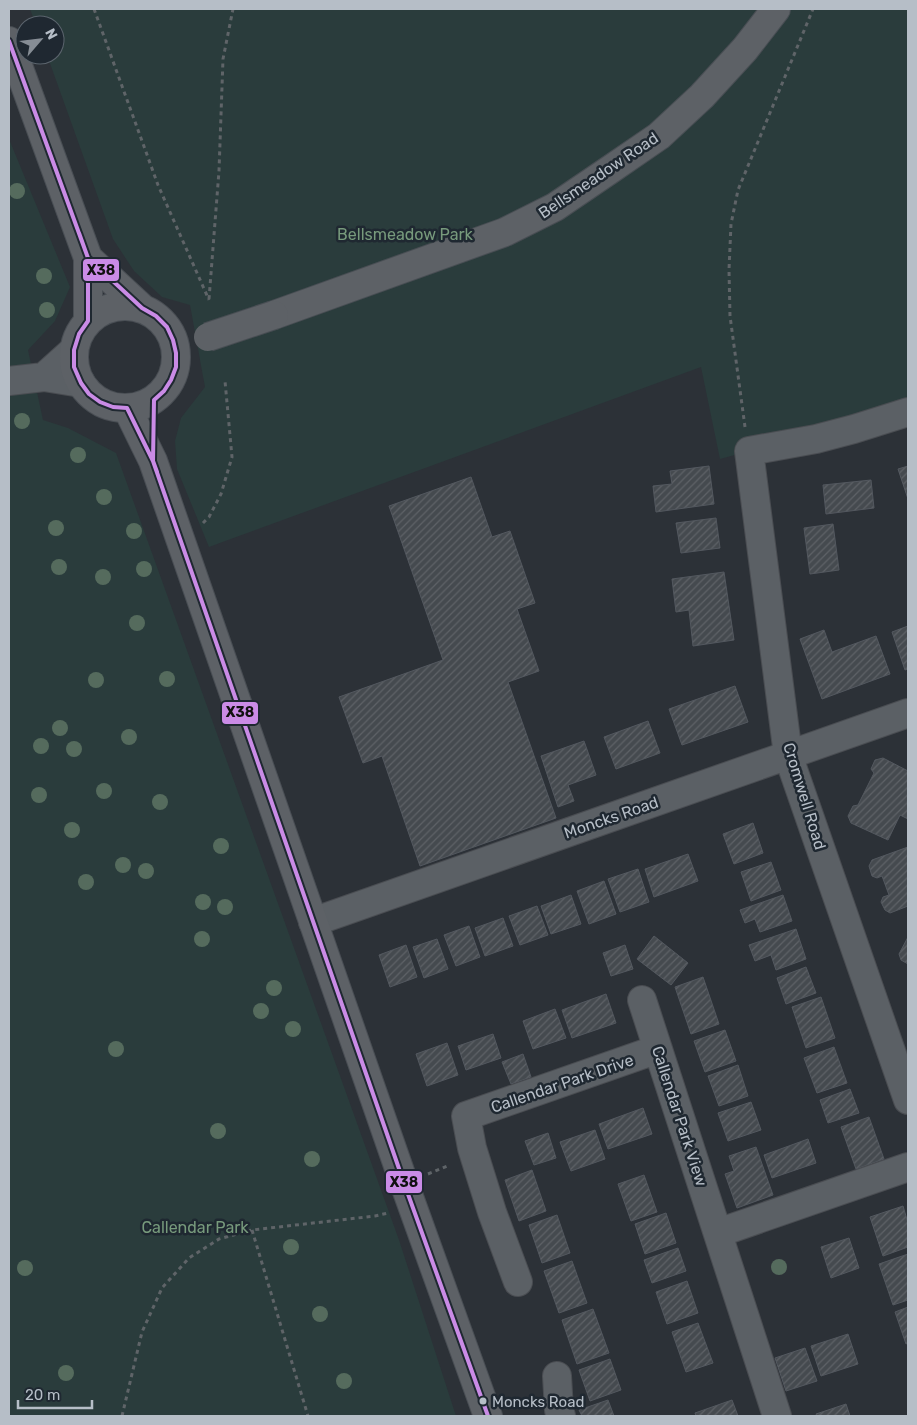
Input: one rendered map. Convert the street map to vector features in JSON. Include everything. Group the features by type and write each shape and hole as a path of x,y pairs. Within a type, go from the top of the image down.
{"main road":[{"name":"Bellsmeadow Road","path":"176,367 208,337 505,232 554,207 659,136 702,96 746,49 776,9"},
{"path":"9,41 88,258 88,320"},
{"path":"88,258 142,308 156,316 167,327 176,353 176,367 171,380 164,391 154,400 141,406 113,407 100,402 89,394 81,383 74,367 74,350 79,334 88,320 100,312 114,306 128,305 142,308"},
{"path":"167,327 208,337"},
{"path":"153,461 154,400"},
{"path":"126,408 153,461 404,1183 488,1416"}],"street":[{"path":"44,377 74,350"},
{"path":"9,381 44,377 81,383"},
{"path":"748,451 816,439 908,412"},
{"name":"Cromwell Road","path":"748,451 788,755 899,1046 908,1100"},
{"name":"Moncks Road","path":"313,922 908,713"},
{"name":"Callendar Park View","path":"642,1000 777,1416"},
{"name":"Callendar Park Drive","path":"518,1282 492,1212 472,1148 466,1116 658,1049"},
{"path":"718,1233 908,1167"},
{"path":"558,1376 561,1416"}],"path":[{"path":"94,9 158,185 209,300 220,171 223,59 233,9"},
{"path":"748,451 730,316 728,270 731,224 738,190 813,9"},
{"path":"181,542 209,517 221,494 232,457 225,381"},
{"path":"431,1182 428,1173 454,1163"},
{"path":"122,1416 142,1332 162,1288 189,1258 219,1239 252,1230 375,1216 389,1212"},
{"path":"252,1230 308,1416"}],"green space":[{"name":"Bellsmeadow Park","path":"30,9 908,9 908,412 720,459 701,367 209,547 177,469 175,441 181,418 205,387 190,305 162,297 134,271 113,239 51,65 65,65 65,15 32,15"},
{"name":"Callendar Park","path":"9,139 70,287 55,321 28,350 43,420 68,428 116,453 399,1240 456,1416 9,1416"}],"building":[{"path":"709,466 714,504 656,512 653,486 672,484 670,471"},
{"path":"908,466 908,499 898,469"},
{"path":"471,477 492,537 510,531 535,603 517,609 539,671 508,682 556,818 420,866 382,756 363,763 339,697 443,660 389,506"},
{"path":"871,480 874,508 826,514 823,485"},
{"path":"716,518 720,548 681,553 676,523"},
{"path":"833,524 839,570 810,574 804,528"},
{"path":"724,572 734,640 693,646 689,610 676,612 672,579"},
{"path":"908,626 908,669 905,670 892,632"},
{"path":"824,630 832,652 876,636 890,674 822,699 800,639"},
{"path":"735,686 748,722 682,745 669,709"},
{"path":"648,721 660,753 616,769 604,737"},
{"path":"584,741 596,775 568,785 574,801 558,807 541,756"},
{"path":"883,758 908,771 908,819 900,815 888,840 851,823 848,816 853,806 858,805 874,773 871,769 875,760"},
{"path":"753,823 763,853 734,864 723,834"},
{"path":"908,847 908,906 890,913 885,910 881,902 883,897 889,895 882,876 877,878 872,876 869,866 872,860"},
{"path":"688,854 698,881 654,897 645,869"},
{"path":"771,862 781,890 751,901 741,872"},
{"path":"638,869 649,902 620,912 608,879"},
{"path":"604,881 616,914 589,924 577,891"},
{"path":"571,895 581,924 551,934 541,906"},
{"path":"783,895 792,921 760,932 755,919 745,923 740,910"},
{"path":"537,906 548,935 520,945 509,916"},
{"path":"503,918 513,946 485,956 475,928"},
{"path":"469,926 480,957 456,966 444,935"},
{"path":"796,929 806,959 776,970 771,955 755,961 749,945"},
{"path":"654,936 688,963 671,985 637,959"},
{"path":"908,937 908,964 901,960 899,954"},
{"path":"437,939 448,969 424,978 413,947"},
{"path":"406,945 417,977 390,987 379,955"},
{"path":"625,945 633,969 611,976 603,953"},
{"path":"806,967 816,993 786,1004 777,978"},
{"path":"703,977 719,1024 691,1034 675,987"},
{"path":"606,994 616,1023 572,1038 562,1010"},
{"path":"821,997 835,1038 806,1048 792,1007"},
{"path":"555,1009 566,1038 533,1049 523,1021"},
{"path":"725,1030 736,1061 705,1072 694,1041"},
{"path":"493,1034 501,1058 466,1070 458,1046"},
{"path":"447,1043 458,1075 427,1086 416,1054"},
{"path":"834,1047 847,1083 817,1093 804,1058"},
{"path":"523,1054 531,1077 511,1084 502,1062"},
{"path":"738,1065 748,1096 719,1106 708,1076"},
{"path":"850,1089 859,1113 828,1123 820,1100"},
{"path":"751,1102 761,1130 728,1141 718,1113"},
{"path":"643,1108 652,1134 608,1149 599,1124"},
{"path":"869,1117 884,1159 856,1169 841,1127"},
{"path":"595,1130 605,1159 571,1171 560,1142"},
{"path":"548,1133 556,1158 534,1165 525,1141"},
{"path":"808,1139 816,1163 772,1178 764,1155"},
{"path":"756,1147 773,1195 737,1208 725,1174 734,1171 729,1156"},
{"path":"532,1170 546,1211 519,1221 505,1180"},
{"path":"644,1175 657,1212 631,1221 618,1184"},
{"path":"903,1206 908,1223 908,1247 883,1256 870,1217"},
{"path":"666,1213 676,1243 645,1254 635,1224"},
{"path":"557,1215 570,1253 542,1263 529,1225"},
{"path":"849,1238 859,1268 831,1278 821,1247"},
{"path":"678,1248 686,1271 652,1283 644,1260"},
{"path":"908,1254 908,1300 893,1305 879,1264"},
{"path":"572,1261 587,1303 559,1313 544,1271"},
{"path":"687,1281 698,1313 667,1324 656,1292"},
{"path":"908,1307 908,1343 906,1344 895,1312"},
{"path":"593,1309 609,1353 577,1364 562,1320"},
{"path":"698,1323 713,1363 686,1372 672,1332"},
{"path":"848,1334 858,1364 821,1376 811,1346"},
{"path":"805,1348 817,1381 786,1391 775,1358"},
{"path":"610,1359 621,1390 590,1401 579,1370"},
{"path":"608,1400 614,1416 582,1416 579,1410"},
{"path":"732,1400 738,1416 696,1416 695,1413"},
{"path":"846,1404 850,1416 817,1416 816,1414"}],"transit line":[{"name":"X38","path":"9,41 88,258 142,308 156,316 167,327 173,340 176,353 176,367 164,391 154,400 153,461 404,1183 488,1416"},
{"name":"X38","path":"79,233 88,258 88,321 79,334 74,350 74,367 81,383 89,394 100,402 113,407 127,408 157,472"}],"place":[{"name":"Moncks Road","path":"483,1401"}]}
